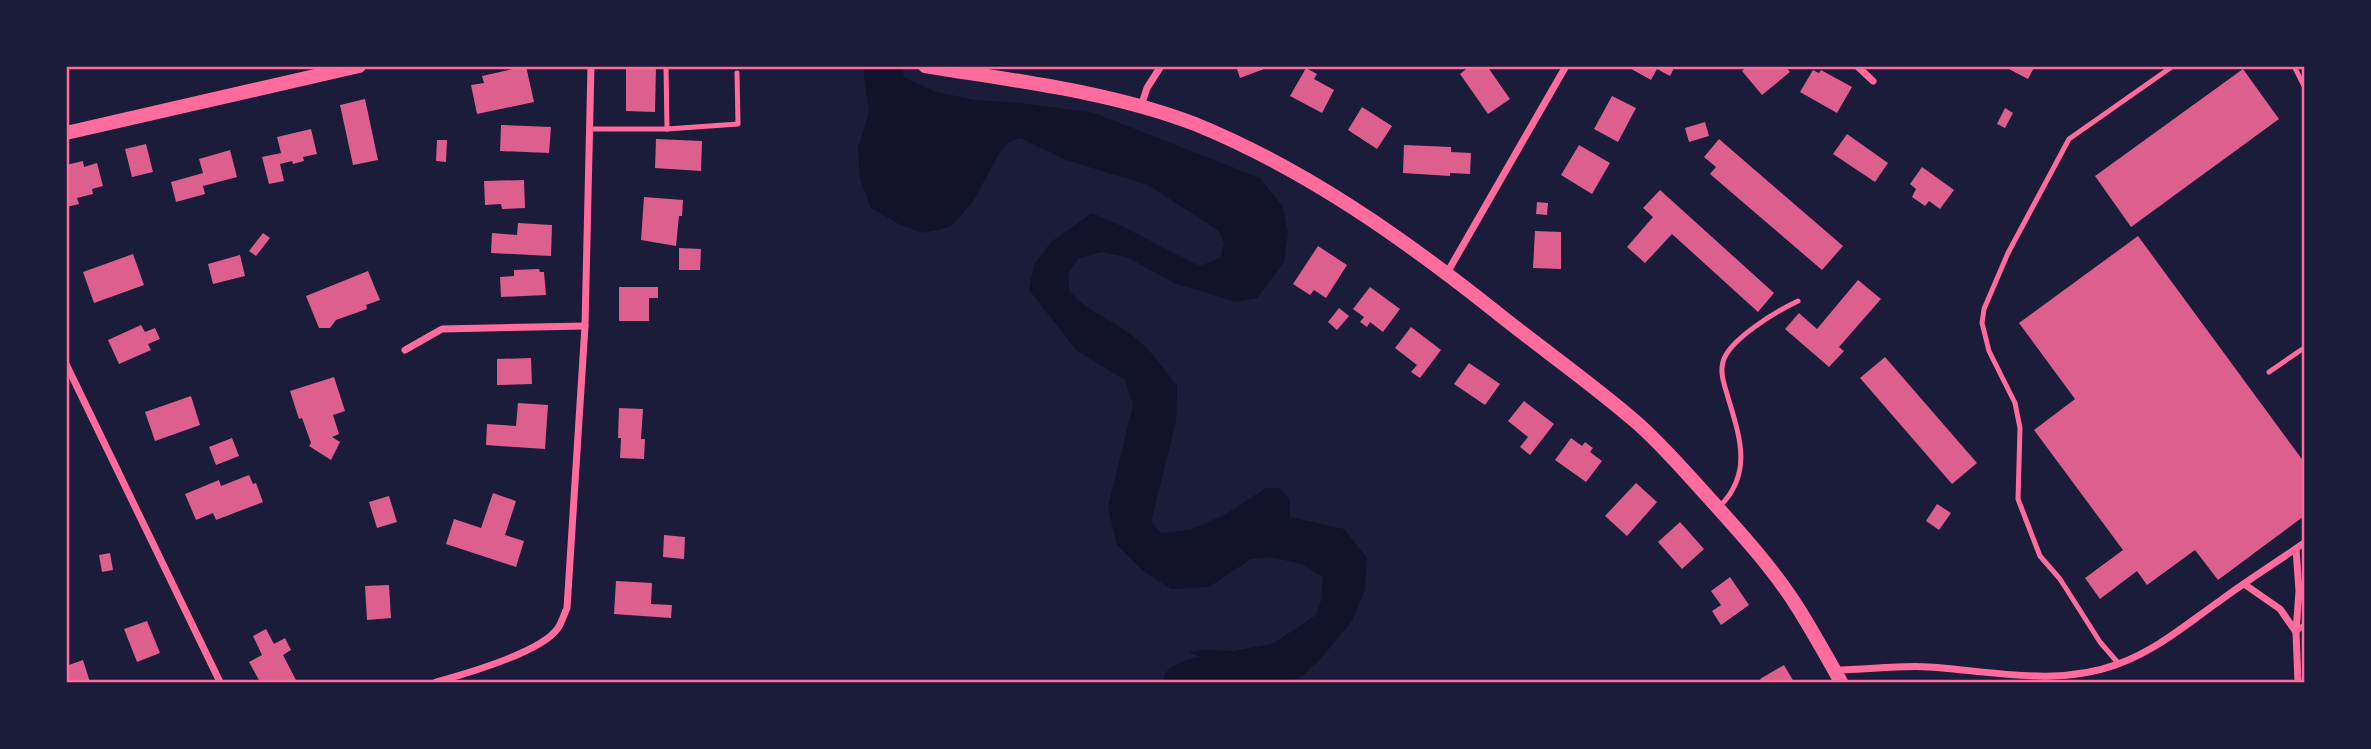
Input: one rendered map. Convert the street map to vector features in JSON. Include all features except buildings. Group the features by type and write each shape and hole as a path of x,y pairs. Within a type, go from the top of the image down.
{"main road":[{"path":"66,133 359,66"},
{"path":"925,66 1084,93 1140,107 1192,124 1286,167 1336,197 1447,273 1637,423 1670,453 1740,532 1797,606 1837,676"}],"street":[{"path":"436,682 497,664 545,640 557,629 567,607 584,326 591,66"},
{"path":"1140,107 1147,88 1161,66"},
{"path":"1447,273 1566,66"},
{"path":"1857,66 1873,81"},
{"path":"405,350 442,329 584,326"},
{"path":"66,364 220,682"},
{"path":"1837,676 1892,666 1928,666 2035,676 2078,676 2119,664 2170,637 2305,543"},
{"path":"2296,549 2299,591 2298,682"},
{"path":"2244,584 2280,609 2297,632"}],"lane":[{"path":"666,66 667,129"},
{"path":"2119,664 2100,642 2060,579 2040,556 2018,499 2020,428 2015,403 1989,351 1982,323 1983,309 1997,276 2069,139 2173,66"},
{"path":"2294,66 2305,86"},
{"path":"590,129 667,129 738,124 737,73"},
{"path":"1718,508 1732,494 1742,463 1739,432 1723,379 1722,364 1726,354 1740,338 1798,301"},
{"path":"2269,372 2305,348"},
{"path":"2297,632 2305,625"}],"shaded area":[{"path":"863,67 902,67 904,77 936,92 975,100 1094,113 1260,178 1283,207 1288,233 1284,262 1257,298 1236,302 1174,283 1127,257 1102,252 1079,258 1068,273 1069,291 1139,341 1177,386 1176,422 1151,522 1161,533 1190,530 1226,514 1266,488 1279,488 1289,499 1290,517 1344,529 1367,558 1365,589 1352,621 1316,664 1286,682 1263,682 1259,669 1229,669 1189,652 1234,651 1272,644 1315,616 1321,601 1323,577 1301,564 1271,557 1251,559 1209,587 1171,589 1142,570 1117,545 1108,507 1133,405 1125,380 1077,351 1029,290 1034,265 1051,242 1092,213 1200,266 1221,257 1224,243 1219,231 1148,185 1066,160 1020,138 1008,143 1000,152 972,203 950,227 923,233 899,224 871,208 860,179 858,148 869,112"}],"waterway":[{"path":"1182,682 1194,677 1293,660"}]}
